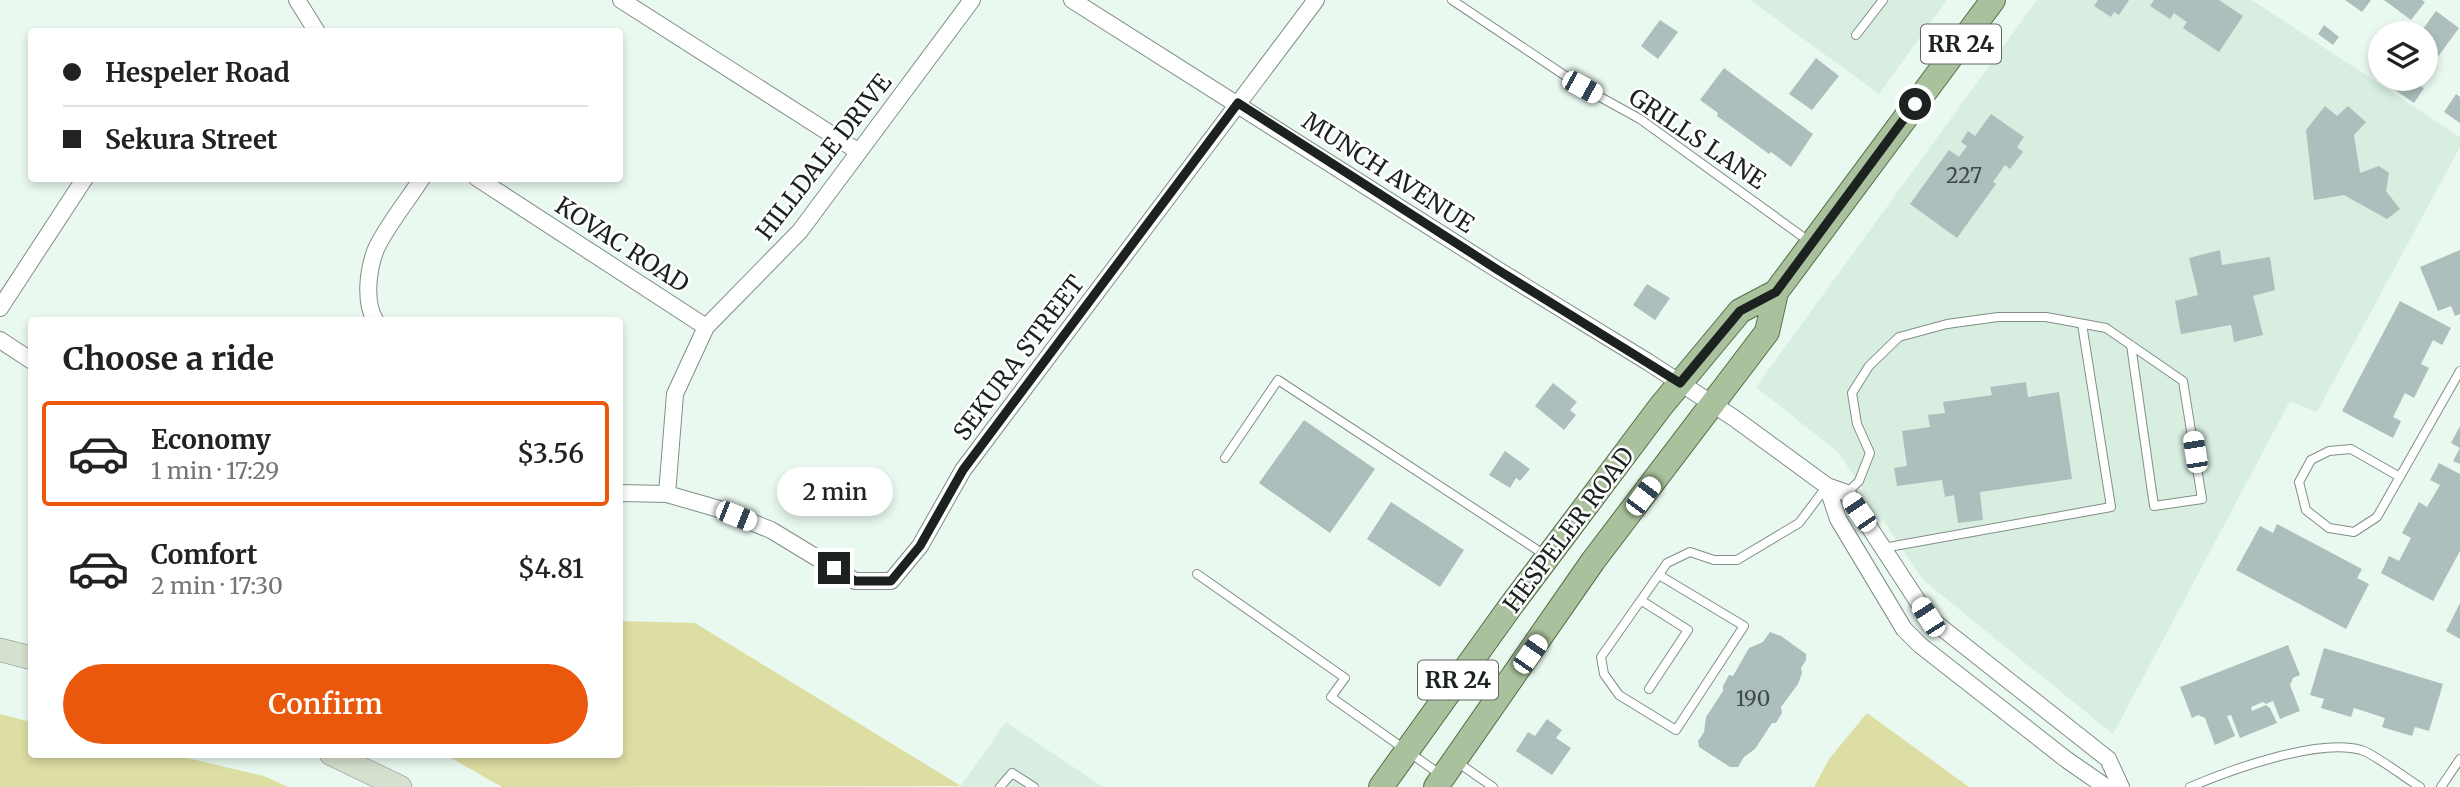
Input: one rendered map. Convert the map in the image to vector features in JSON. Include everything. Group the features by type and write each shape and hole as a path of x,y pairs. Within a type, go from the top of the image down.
{"main road":[{"name":"HESPELER ROAD","path":"1381,787 1547,557 1680,383 1740,311 1776,292 1993,0"},
{"name":"HESPELER ROAD","path":"1444,775 1594,562 1767,332 1776,292"},
{"path":"0,650 28,657"},
{"path":"339,758 400,787"}],"street":[{"path":"297,0 314,28"},
{"path":"621,0 859,152"},
{"name":"HILLDALE DRIVE","path":"667,494 675,394 706,327 800,231 972,0"},
{"name":"MUNCH AVENUE","path":"1072,0 1713,404 1827,486 1847,493"},
{"name":"SEKURA STREET","path":"623,493 667,494 719,509 771,530 855,581 891,581 920,546 963,470 1316,0"},
{"path":"0,308 82,182"},
{"path":"373,317 368,285 376,250 419,182"},
{"name":"KOVAC ROAD","path":"483,182 706,327"},
{"path":"0,340 28,358"},
{"path":"1827,486 1838,519 1912,637 2067,760 2106,787"},
{"path":"1847,493 1928,617 2108,759 2121,787"}],"lane":[{"name":"GRILLS LANE","path":"1452,0 1582,87 1640,119 1813,244"},
{"path":"1856,35 1883,0"},
{"path":"1847,493 1859,481 1870,453 1857,424 1852,393 1869,366 1899,337 1947,324 1998,317 2046,317 2106,328 2131,345 2183,381 2202,499 2154,506 2131,345"},
{"path":"1884,548 2110,508 2082,324"},
{"path":"2400,477 2351,449 2329,451 2311,460 2300,482 2306,510 2329,528 2354,532 2377,517 2400,477 2460,370"},
{"path":"1224,458 1278,380 1547,557"},
{"path":"1659,575 1744,626 1676,730 1619,695 1604,674 1601,657 1667,563 1690,552 1714,560 1737,560 1799,523 1827,486"},
{"path":"1197,574 1345,678 1331,697 1406,752 1444,775 1493,787"},
{"path":"1642,601 1688,630 1649,689"},
{"path":"2190,787 2279,755 2331,748 2362,750 2420,787"},
{"path":"2441,787 2460,759"},
{"path":"1000,787 1012,773 1034,787"}],"shaded area":[{"path":"1750,0 1947,0 1879,94"},
{"path":"2037,0 2252,0 2368,76 2368,91 2390,91 2460,137 2460,147 2317,412 2290,401 2113,734 1923,580 1838,452 1756,387"},
{"path":"1006,722 1103,787 960,787"}],"green space":[{"path":"623,621 695,623 961,786 502,787 451,758 623,758"},
{"path":"1867,713 1969,787 1814,787 1829,759"},
{"path":"0,714 28,721 28,758 187,758 264,776 288,787 0,787"}],"building":[{"path":"2098,0 2129,0 2119,15 2114,12 2111,17 2094,6"},
{"path":"2154,0 2219,0 2243,16 2219,52 2183,28 2187,22 2174,13 2170,19 2150,6"},
{"path":"2345,0 2371,0 2362,12"},
{"path":"2384,0 2422,0 2425,2 2411,20"},
{"path":"2436,11 2459,28 2438,57 2438,21 2429,21"},
{"path":"1660,20 1678,32 1658,59 1641,46"},
{"path":"2324,25 2339,37 2333,45 2318,34"},
{"path":"1816,58 1839,76 1812,110 1789,94"},
{"path":"1724,68 1813,134 1791,167 1717,116 1718,113 1700,100"},
{"path":"2396,91 2422,91 2414,103"},
{"path":"2456,94 2460,97 2460,123 2444,112"},
{"path":"2325,106 2337,116 2348,106 2366,122 2354,135 2360,173 2379,166 2389,173 2386,191 2400,209 2387,219 2344,195 2314,200 2306,130"},
{"path":"1991,114 2024,137 2017,147 2023,152 2010,169 2005,165 1993,182 1996,184 1957,238 1910,204 1949,150 1959,157 1967,146 1961,142 1968,131 1975,136"},
{"path":"2220,250 2222,265 2270,257 2275,290 2253,296 2263,335 2234,342 2231,325 2181,334 2175,301 2198,295 2189,258"},
{"path":"2460,250 2460,314 2455,316 2451,306 2438,311 2420,267"},
{"path":"1647,284 1670,298 1655,320 1633,305"},
{"path":"2400,301 2451,328 2442,345 2433,340 2421,364 2429,368 2414,398 2405,393 2393,417 2401,421 2393,438 2342,411"},
{"path":"2026,382 2028,397 2059,392 2072,479 1980,492 1983,520 1958,523 1954,495 1945,497 1942,480 1897,486 1894,468 1907,466 1902,431 1930,427 1928,415 1945,413 1943,402 1992,395 1990,387"},
{"path":"1553,383 1577,402 1570,410 1576,415 1564,430 1535,406"},
{"path":"1304,420 1375,469 1330,533 1259,483"},
{"path":"2460,426 2460,448 2451,443"},
{"path":"2460,448 2460,464 2453,461"},
{"path":"1505,451 1530,469 1520,481 1516,478 1510,488 1489,475"},
{"path":"2439,463 2460,474 2460,551 2433,601 2381,573 2389,556 2399,561 2411,538 2402,533 2419,502 2427,507 2440,485 2430,480"},
{"path":"1391,502 1464,550 1440,587 1367,539"},
{"path":"2277,524 2362,569 2357,578 2369,584 2346,629 2236,570 2260,526 2273,533"},
{"path":"2460,603 2460,639 2446,631"},
{"path":"1770,632 1781,636 1806,654 1806,660 1801,668 1798,684 1781,707 1782,713 1776,723 1772,723 1755,749 1744,757 1738,767 1730,767 1699,747 1698,741 1704,732 1706,717 1723,691 1729,675 1733,676 1749,648 1763,642"},
{"path":"2288,645 2300,675 2293,678 2290,685 2300,711 2280,719 2273,701 2251,707 2252,711 2266,705 2277,723 2240,738 2231,715 2227,716 2235,736 2215,745 2205,718 2198,715 2192,718 2180,687"},
{"path":"2324,648 2443,684 2429,731 2415,727 2412,736 2382,727 2385,718 2354,708 2351,717 2321,708 2324,699 2310,695"},
{"path":"1547,719 1562,730 1556,738 1571,748 1552,775 1516,751 1528,732 1535,736"}],"route":[{"path":"834,568 855,581 891,581 920,546 963,470 1238,103 1680,383 1740,311 1776,292 1915,104"}]}
